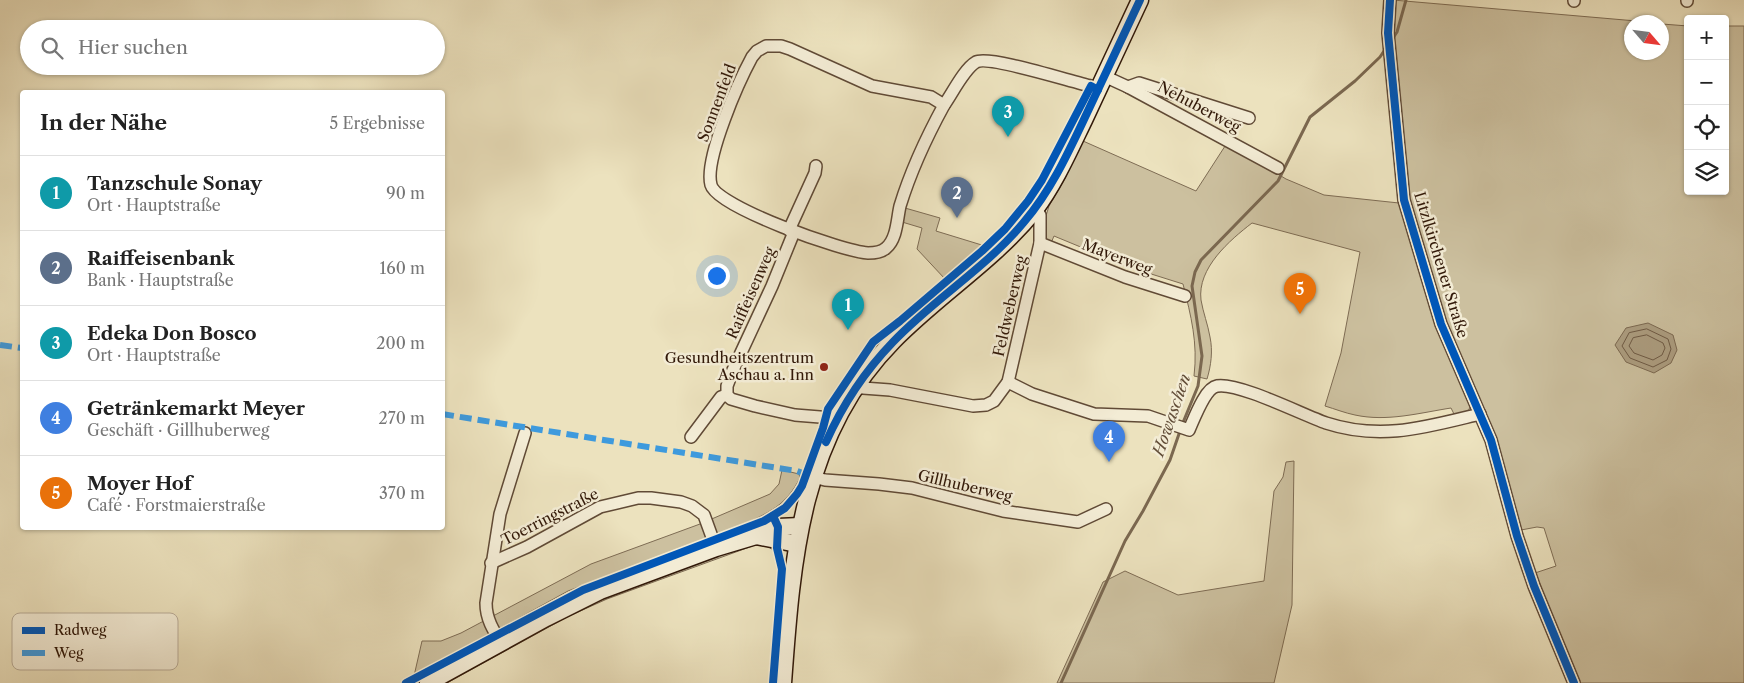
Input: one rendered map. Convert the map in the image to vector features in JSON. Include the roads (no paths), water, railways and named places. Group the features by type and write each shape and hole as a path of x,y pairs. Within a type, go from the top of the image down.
{"main road":[{"path":"783,683 789,602 800,526 813,477 835,422 874,362 894,340 995,253 1035,209 1062,165 1140,0"},
{"path":"428,683 502,644 546,618 600,591 778,527 800,526"},
{"path":"756,536 797,544"}],"street":[{"name":"Litzlkirchener Straße","path":"1390,0 1388,33 1404,200 1441,324 1480,414 1497,459 1517,536 1534,586 1574,683"},
{"name":"Sonnenfeld","path":"944,105 931,97 872,86 781,46 766,46 757,51 748,65 730,103 710,166 710,184 713,190 727,200 792,231 867,253 881,251 887,248 891,242 904,191 915,162 944,105 970,66 984,60 1091,86 1101,83"},
{"name":"Nehuberweg","path":"1101,83 1128,86 1278,168"},
{"path":"1128,86 1139,83 1249,118"},
{"path":"792,231 816,166"},
{"name":"Feldweberweg","path":"1008,382 1040,243 1040,215 1035,209"},
{"name":"Raiffeisenweg","path":"727,394 728,381 772,286 792,231"},
{"name":"Mayerweg","path":"1040,243 1125,277 1185,296"},
{"path":"858,385 863,388 890,390 973,406 986,405 994,401 1008,382 1032,394 1094,414 1148,416 1189,430 1207,394 1212,388 1221,386 1229,386 1262,397 1326,423 1369,432 1396,432 1423,428 1480,414"},
{"path":"691,437 717,401 727,394 731,399 755,406 795,415 820,417 835,422"},
{"name":"Toerringstraße","path":"502,644 486,614 486,603 500,514 525,433"},
{"name":"Gillhuberweg","path":"813,477 825,480 912,488 1003,511 1078,522 1106,508"},
{"name":"Toerringstraße","path":"491,563 527,547 600,507 638,498 682,502 692,506 704,515 716,548"}],"water":[{"path":"1648,323 1673,335 1677,350 1671,363 1654,373 1626,362 1615,345 1626,328"}],"waterway":[{"name":"Howaschen","path":"1393,38 1397,32 1406,0"},
{"name":"Howaschen","path":"1182,425 1198,386 1202,356 1192,286 1195,272 1201,260 1278,181 1310,117 1355,81 1380,57 1386,48"},
{"name":"Howaschen","path":"1061,683 1125,541 1170,460 1180,431"}],"place":[{"name":"Edeka Don Bosco","path":"1008,137"},
{"name":"Raiffeisenbank","path":"957,218"},
{"name":"Moyer Hof","path":"1300,314"},
{"name":"Tanzschule Sonay","path":"848,330"},
{"name":"Gesundheitszentrum Aschau a. Inn","path":"824,367"},
{"name":"Getränkemarkt Meyer","path":"1109,462"}]}
